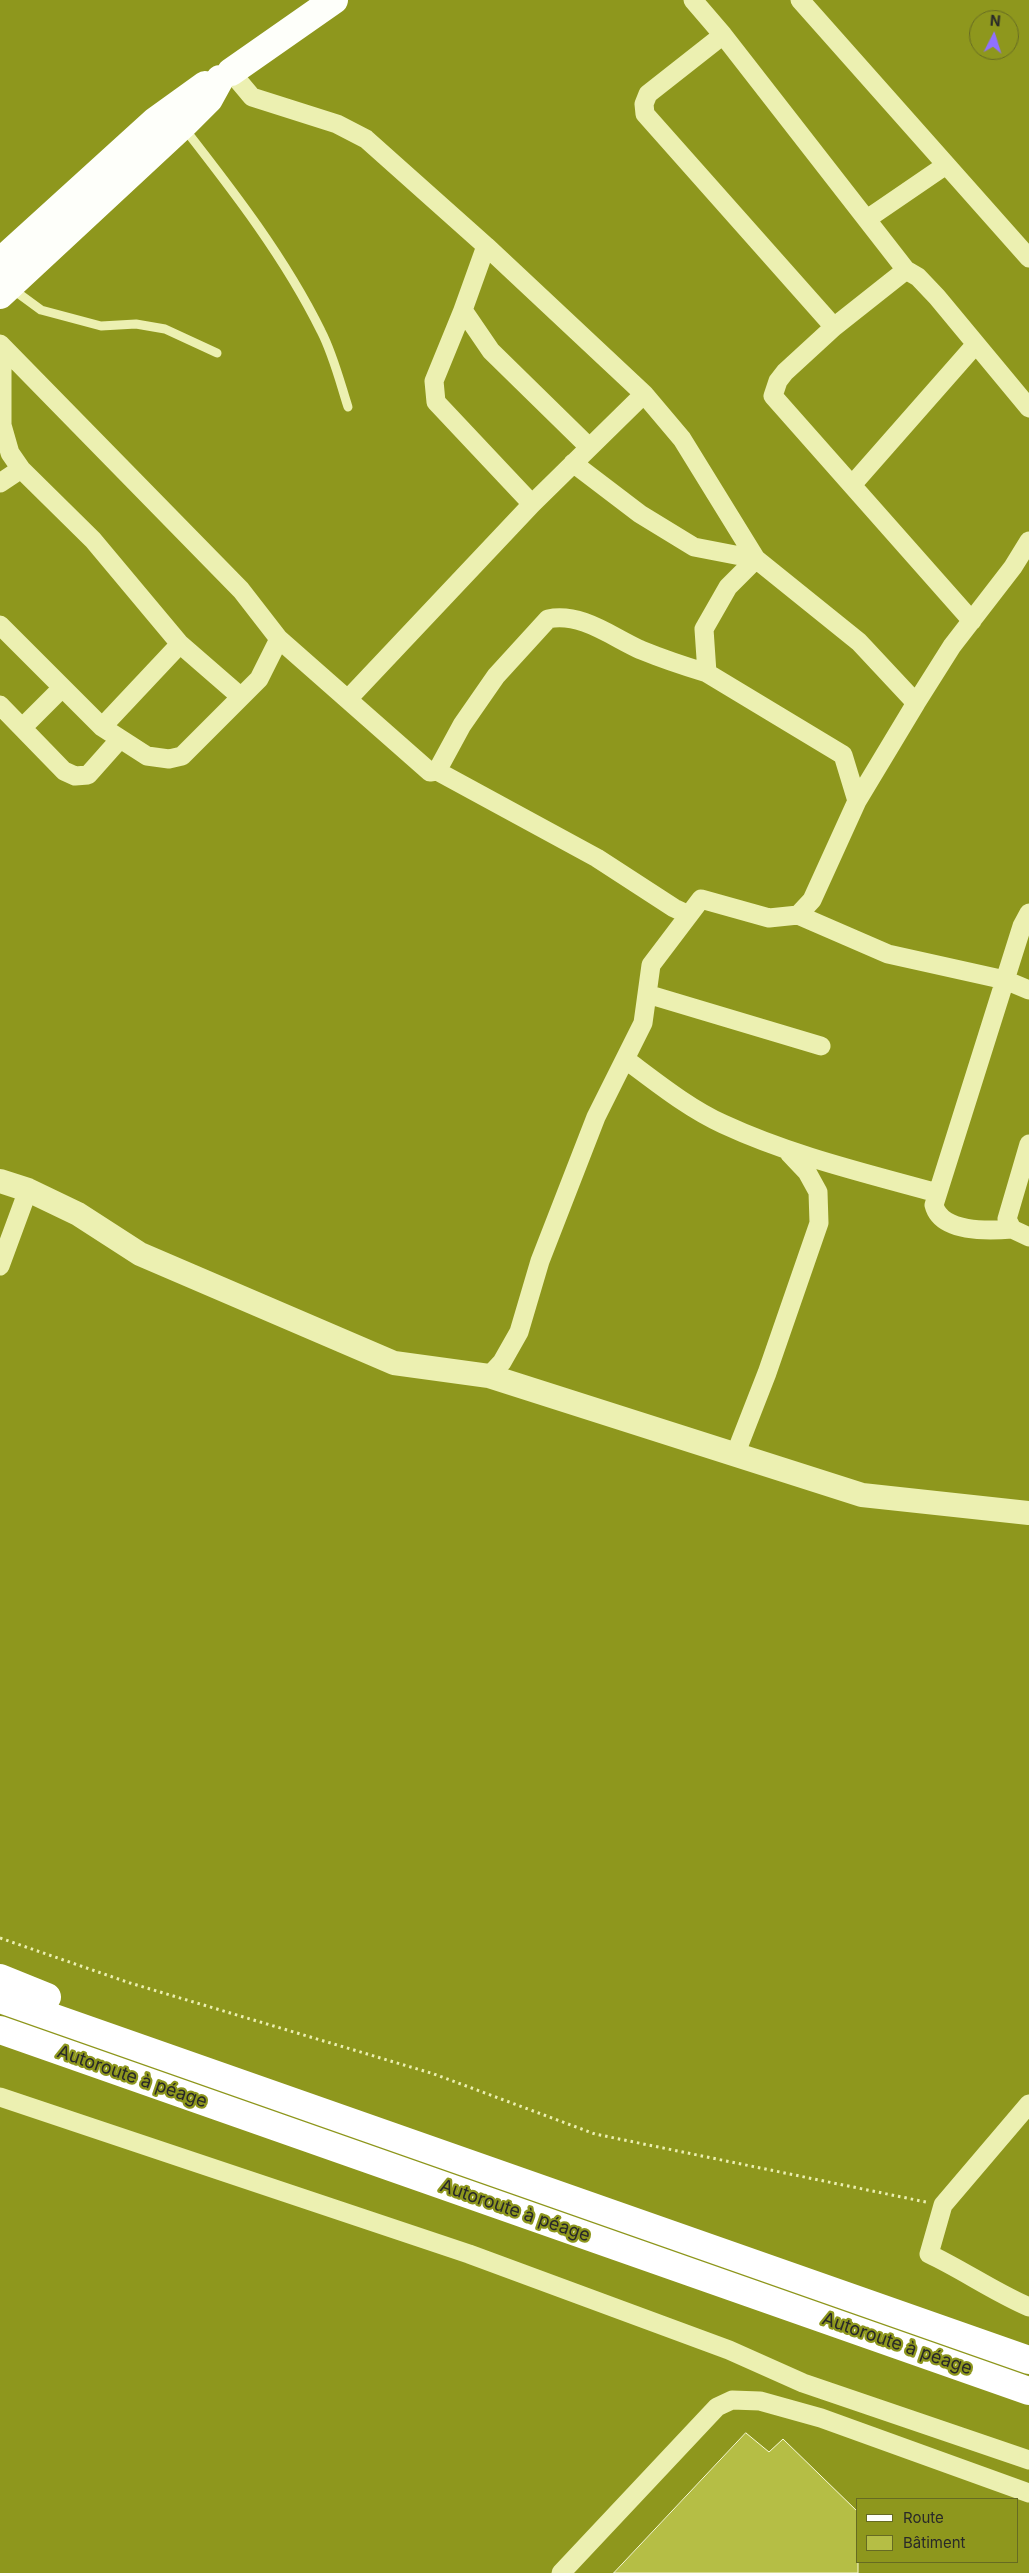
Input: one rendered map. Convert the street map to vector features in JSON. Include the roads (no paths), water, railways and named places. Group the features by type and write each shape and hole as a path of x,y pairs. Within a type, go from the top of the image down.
{"highway":[{"path":"0,1978 116,2024 238,2082"},
{"path":"0,1999 1029,2360"},
{"name":"Autoroute à péage","path":"0,2030 1029,2391"},
{"path":"0,2038 236,2113"}],"main road":[{"path":"231,72 334,0"},
{"path":"220,79 209,99 183,125 3,281 155,121 199,88 220,79"}],"street":[{"path":"693,0 723,35 906,270 918,277 1029,408"},
{"path":"800,0 1029,258"},
{"path":"723,35 648,94 644,104 645,114 834,327"},
{"path":"231,72 252,97 337,124 366,139 486,246 644,394 682,439 756,559 859,642 916,703"},
{"path":"867,219 946,164"},
{"path":"486,246 463,310 434,381 436,402 532,504"},
{"path":"906,270 834,327 785,372 778,381 773,396 972,621"},
{"path":"463,310 491,351 589,447"},
{"path":"852,485 976,344"},
{"path":"1,346 2,425 10,453 21,468 93,540 180,644 241,697"},
{"path":"1,346 241,590 279,639 348,699 419,765 430,772 437,771 596,858 674,908 689,915"},
{"path":"348,699 532,504 644,394"},
{"path":"573,463 640,514 694,547 756,559"},
{"path":"0,483 21,468"},
{"path":"798,915 812,900 857,800 916,703 952,646 1013,566 1029,541"},
{"path":"707,673 704,629 728,588 756,559"},
{"path":"437,771 462,725 496,676 548,619 561,616 584,622 661,658 707,673 844,755 857,800"},
{"path":"0,625 102,727 147,756 169,760 182,756 259,679 279,639"},
{"path":"102,727 180,644"},
{"path":"23,727 62,688"},
{"path":"0,705 64,771 74,776 88,775 120,739"},
{"path":"488,1376 502,1362 519,1332 540,1261 596,1117 643,1023 651,965 702,900 769,918 798,915 888,954 1005,980 1029,990"},
{"path":"1021,1233 975,1231 946,1220 936,1214 934,1205 1022,926 1029,913"},
{"path":"647,994 821,1046"},
{"path":"625,1059 673,1094 722,1124 789,1152 937,1193"},
{"path":"1021,1233 1007,1219 1029,1144"},
{"path":"735,1455 767,1373 819,1223 818,1192 807,1172 789,1152"},
{"path":"0,1181 28,1190 78,1214 140,1254 394,1363 488,1376 862,1495 1029,1513"},
{"path":"0,1266 28,1190"},
{"path":"0,2097 469,2254 729,2350 803,2383 1029,2460"},
{"path":"1029,2104 943,2205 929,2254 953,2265 988,2287 1029,2306"},
{"path":"561,2573 717,2407 732,2400 760,2401 821,2418 1029,2493"}],"lane":[{"path":"183,125 232,189 285,268 322,332 348,407"},
{"path":"3,281 41,310 100,326 136,324 165,329 217,353"}]}
